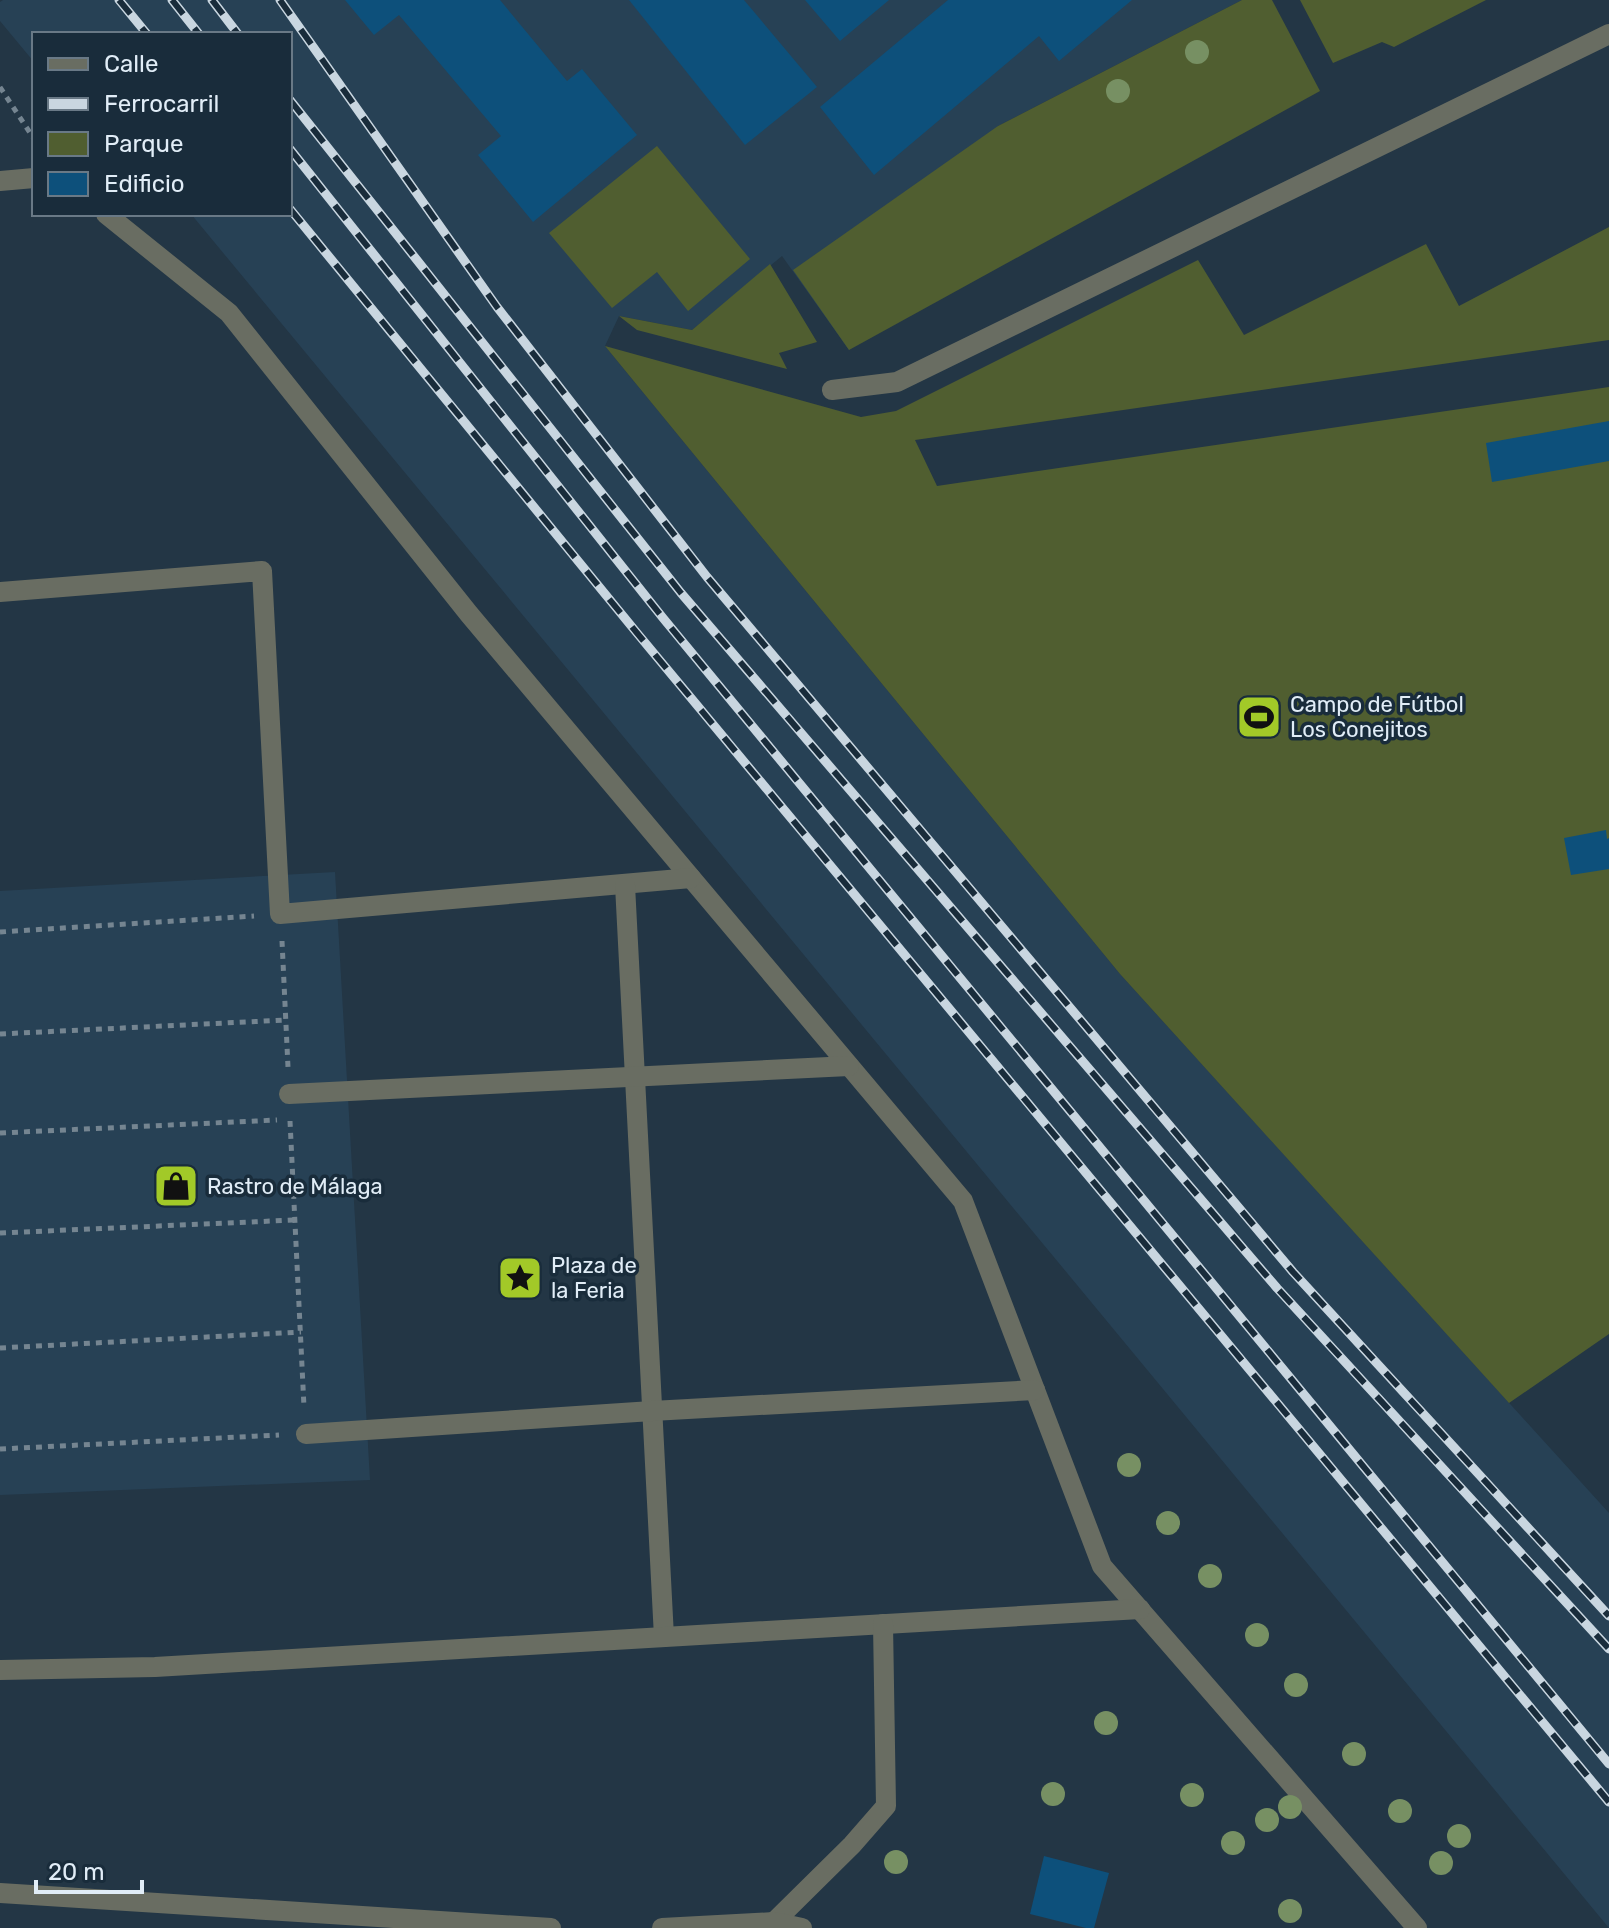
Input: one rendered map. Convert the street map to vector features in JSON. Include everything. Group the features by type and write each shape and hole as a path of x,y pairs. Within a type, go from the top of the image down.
{"lane":[{"path":"832,390 897,382 1609,34"},
{"path":"0,181 32,178"},
{"path":"108,216 229,313 469,614 963,1201 1102,1566 1417,1928"},
{"path":"0,592 262,571 280,914 691,878"},
{"path":"625,885 664,1637"},
{"path":"289,1094 849,1066"},
{"path":"306,1434 1035,1390"},
{"path":"0,1670 155,1667 1140,1609"},
{"path":"774,1922 852,1845 886,1806 883,1624"},
{"path":"0,1893 551,1928"},
{"path":"662,1928 774,1922 802,1928"}],"path":[{"path":"0,87 32,136"},
{"path":"0,932 280,914 289,1094"},
{"path":"0,1034 286,1020"},
{"path":"0,1133 290,1120 306,1434 0,1449"},
{"path":"0,1233 295,1219"},
{"path":"0,1348 301,1332"}],"shaded area":[{"path":"1242,0 998,126 849,350 782,256 692,330 619,316 605,346 1120,974 1609,1513 1609,1928 193,216 292,216 292,32 32,32 32,60 0,21 0,2"},
{"name":"Rastro de Málaga","path":"335,872 370,1480 0,1495 0,891"}],"green space":[{"path":"1242,0 1272,0 1320,91 849,350 793,270 998,126"},
{"path":"1300,0 1486,0 1394,47 1382,42 1333,63"},
{"path":"657,146 750,259 688,311 657,272 612,308 549,233"},
{"name":"Campo de Fútbol Los Conejitos","path":"1609,227 1609,340 915,440 937,486 1609,387 1609,1334 1509,1403 1120,974 605,346 861,417 896,411 1198,260 1244,335 1426,244 1459,306"},
{"path":"770,264 817,342 779,353 787,369 637,330 619,316 692,330"}],"building":[{"path":"345,0 500,0 567,81 582,69 637,135 533,222 478,155 501,136 399,15 374,35"},
{"path":"629,0 744,0 817,87 745,145"},
{"path":"805,0 889,0 840,41"},
{"path":"948,0 1132,0 1059,61 1039,36 874,175 820,107"},
{"path":"1609,421 1609,461 1492,482 1486,443"},
{"path":"1606,830 1609,869 1571,875 1564,838"},
{"path":"1044,1856 1109,1873 1094,1928 1030,1914"}],"railway":[{"path":"119,0 145,32"},
{"path":"172,0 197,32"},
{"path":"212,0 236,32"},
{"path":"280,0 497,307 707,577 1293,1272 1609,1616"},
{"path":"292,103 681,593 1277,1288 1609,1649"},
{"path":"292,152 663,618 1609,1764"},
{"path":"292,211 637,633 1609,1802"}],"place":[{"name":"Campo de Fútbol Los Conejitos","path":"1259,717"},
{"name":"Rastro de Málaga","path":"176,1186"},
{"name":"Plaza de la Feria","path":"520,1278"}]}
